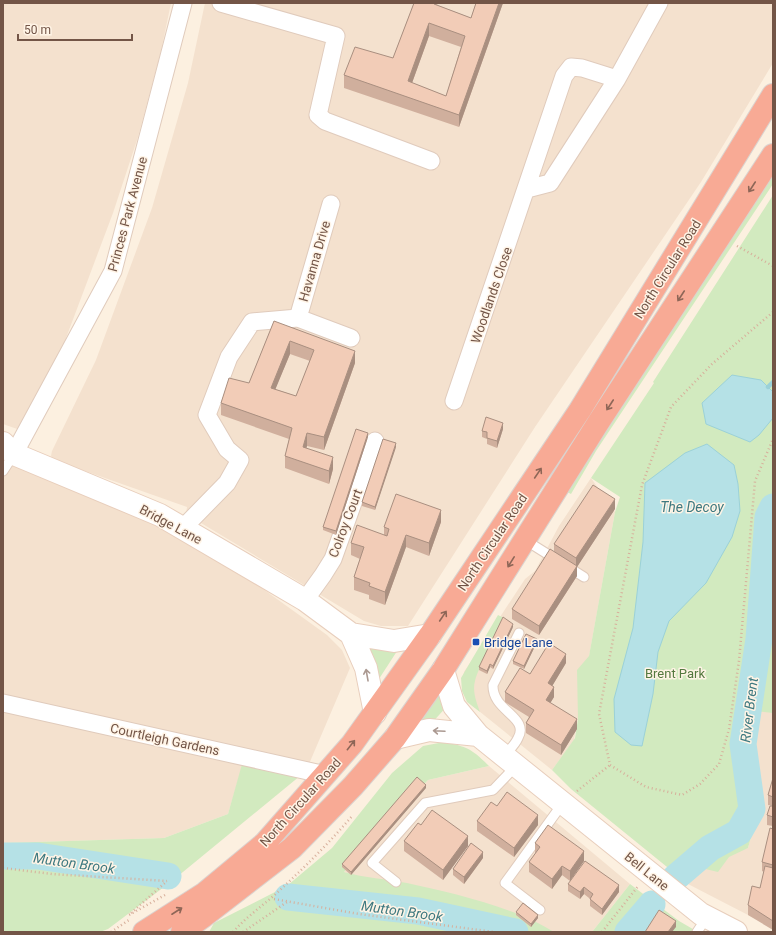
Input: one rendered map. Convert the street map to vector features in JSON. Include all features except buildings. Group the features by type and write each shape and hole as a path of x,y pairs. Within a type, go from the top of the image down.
{"highway":[{"name":"North Circular Road","path":"144,932 204,893 265,843 326,775 375,713 430,635 580,410 773,95"},
{"name":"North Circular Road","path":"182,932 292,848 353,786 395,738 443,670 602,417 773,154"}],"street":[{"name":"Princes Park Avenue","path":"7,456 113,271 183,3"},
{"path":"221,3 336,36 318,115 325,122 431,161"},
{"path":"527,189 550,183 617,79 659,3"},
{"name":"Woodlands Close","path":"454,401 564,76 571,67 582,68 617,79"},
{"name":"Havanna Drive","path":"298,318 331,204"},
{"name":"Havanna Drive","path":"182,529 227,483 240,460 227,449 207,415 229,357 252,322 298,318 351,338"},
{"name":"Colroy Court","path":"305,600 324,575 333,558 375,441"},
{"name":"Bridge Lane","path":"7,456 160,515 305,600 351,634 394,641 430,635"},
{"name":"Bridge Lane","path":"351,634 366,668 375,713"},
{"path":"443,670 454,706 478,735 510,761 568,798"},
{"name":"Courtleigh Gardens","path":"3,703 326,775"},
{"path":"395,738 429,730 478,735"},
{"name":"Bell Lane","path":"568,798 702,925 736,932"}],"lane":[{"path":"525,540 584,577"},
{"path":"396,882 372,863 425,803 493,790 510,761 519,738 520,728 514,717 498,703 493,691 493,684 518,633"},
{"path":"540,910 505,883 568,798"}],"path":[{"path":"737,246 773,266"},
{"path":"773,312 712,364 671,407 642,485 600,714 610,765 646,787 682,796 700,784 719,764 729,730 738,661 755,481 773,439"},
{"path":"568,798 610,765"},
{"path":"3,868 52,874 167,881 128,915 166,894"},
{"path":"602,932 638,886"},
{"path":"274,899 359,914 494,932"},
{"path":"243,932 287,902"},
{"path":"233,932 241,923"}],"shaded area":[{"path":"3,3 171,3 161,51 138,137 113,213 63,346 20,430 3,424"},
{"path":"205,3 773,3 773,63 701,182 535,427 408,626 381,626 364,621 186,514 187,507 54,460 51,456 52,451 96,360 152,208 188,83"},
{"path":"3,443 160,515 327,635 342,650 350,668 306,771 245,757 228,814 164,838 3,843"},
{"path":"591,478 615,512 574,740 552,770 474,707 462,687 464,672 525,579 535,571 559,526"},
{"path":"773,552 773,928 688,884 709,858 748,848 758,813 748,739 762,684"},
{"path":"489,766 630,884 592,932 548,932 475,916 344,872 428,780"}],"green space":[{"path":"773,174 773,184 596,451 571,494 567,492"},
{"name":"Brent Park","path":"773,195 773,713 756,711 748,739 758,813 748,848 729,857 718,872 701,868 688,884 571,789 552,770 575,738 578,719 577,670 589,656 615,512 620,497 591,478 654,383 653,382"},
{"path":"498,615 508,620 485,658 477,674 474,685 474,693 480,712 467,702 462,691 461,678"},
{"path":"366,643 401,645 377,682"},
{"path":"440,694 449,704 430,725 422,723 422,720"},
{"path":"444,742 459,745 474,752 489,766 428,780 344,872 407,883 444,891 483,902 521,915 554,932 209,932 214,923 275,892 282,886 288,885 332,848 392,773 423,746"},
{"path":"244,757 306,771 172,881 108,929 100,932 3,932 3,843 164,838 228,814"},
{"path":"630,884 679,921 698,932 592,932"}],"water":[{"path":"732,375 761,380 773,392 773,418 759,435 750,442 706,424 702,403"},
{"name":"The Decoy","path":"707,444 734,465 738,484 740,511 732,537 706,583 669,621 658,652 653,694 642,746 631,745 615,732 614,699 633,628 643,542 645,483 685,453"}],"waterway":[{"path":"768,387 773,382"},
{"name":"River Brent","path":"675,878 710,848 739,832 752,809 743,744 759,639 768,517 773,507"},
{"name":"Mutton Brook","path":"3,856 38,856 168,876"},
{"name":"Mutton Brook","path":"288,897 418,911 515,932"},
{"name":"River Brent","path":"628,932 652,904"}],"place":[{"name":"Bridge Lane","path":"476,642"}]}
